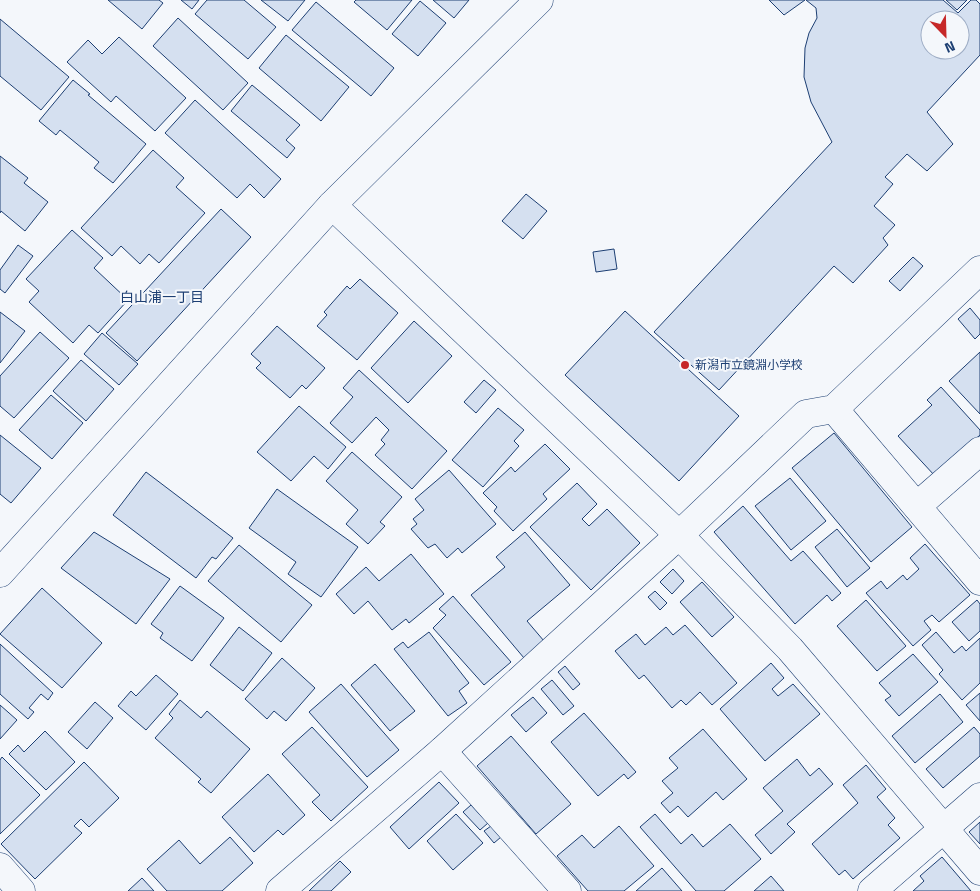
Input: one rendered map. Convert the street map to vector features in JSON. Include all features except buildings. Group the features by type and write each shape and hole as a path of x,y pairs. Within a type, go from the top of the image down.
{"street":[{"path":"0,573 332,205 539,0"},
{"path":"332,205 679,535 790,649 980,871"},
{"path":"280,891 442,752 679,535 806,414 834,410 980,270"},
{"path":"834,410 980,580"},
{"path":"917,506 980,451"},
{"path":"442,752 567,891"},
{"path":"872,891 980,797"},
{"path":"0,867 21,891"}],"place":[{"name":"新潟市立鏡淵小学校","path":"685,365"}],"district":[{"name":"白山浦一丁目","path":"162,297"}]}
